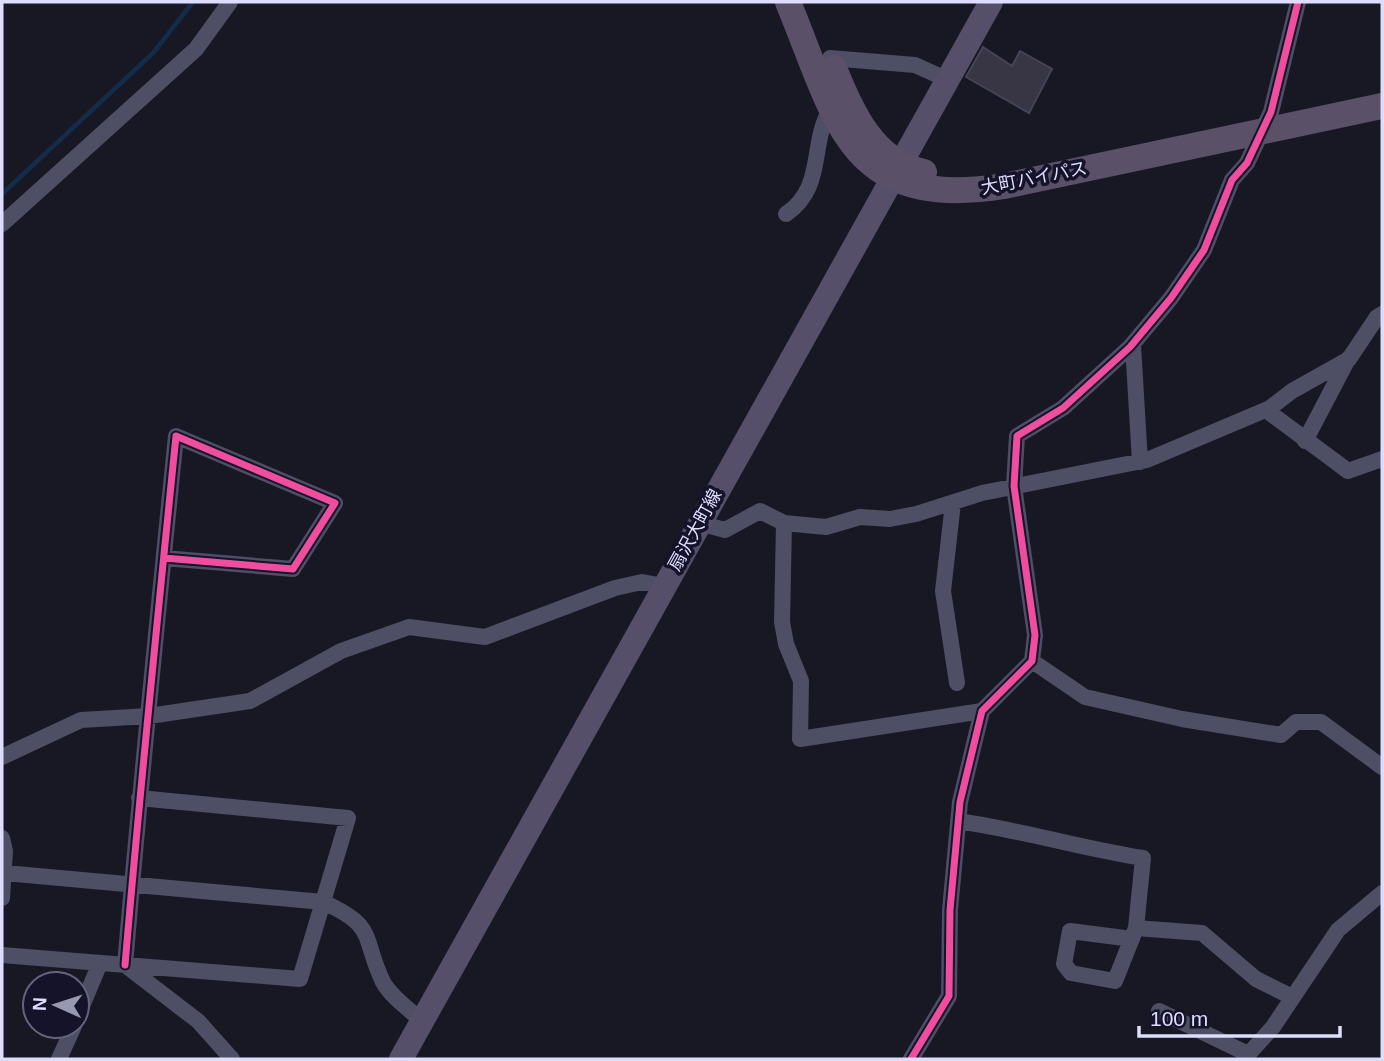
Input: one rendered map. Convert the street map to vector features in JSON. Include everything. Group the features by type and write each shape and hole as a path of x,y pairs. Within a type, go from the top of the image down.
{"highway":[{"name":"大町バイパス","path":"788,2 831,108 849,141 862,156 896,170 926,190 976,190 1266,122 1382,88"},
{"name":"大町バイパス","path":"808,2 859,124 896,170"},
{"name":"大町バイパス","path":"1266,122 1382,106"}],"main road":[{"name":"扇沢大町線","path":"401,1059 991,2"}],"street":[{"path":"2,223 195,49 230,2"},
{"path":"911,1059 949,996 950,910 958,821 982,711 1032,662 1034,635 1014,486 1017,436 1063,408 1133,345 1171,298 1204,250 1232,180 1247,163 1266,122 1298,2"},
{"path":"830,58 915,65 946,79"},
{"path":"786,215 802,203 818,162 824,120 831,108"},
{"path":"1305,441 1349,359 1377,317 1382,314"},
{"path":"1133,345 1140,462"},
{"path":"699,523 725,530 760,510 784,523 826,527 860,517 890,519 1014,486 1140,462 1221,432 1266,410 1292,391 1349,359"},
{"path":"1266,410 1348,471 1382,459"},
{"path":"125,965 139,798 149,716 163,558 176,436 335,503 293,569 163,558"},
{"path":"953,503 943,591 957,683"},
{"path":"784,523 782,622 786,644 801,681 800,739 982,711"},
{"path":"2,757 81,720 149,716 250,701 341,651 409,627 485,637 615,588 642,582 664,586"},
{"path":"1032,662 1085,697 1134,709 1281,735 1296,722 1321,722 1382,766"},
{"path":"2,955 300,979 348,818 139,798"},
{"path":"958,821 1018,830 1087,849 1143,858 1134,934 1115,981 1071,973 1064,964 1070,931 1134,934 1202,933 1256,979 1292,997"},
{"path":"2,838 5,873 2,898"},
{"path":"5,873 323,902 352,915 369,935 383,983 422,1021"},
{"path":"1159,1012 1246,1057 1273,1027 1338,930 1382,893"},
{"path":"91,985 100,963"},
{"path":"125,965 198,1021 232,1059"},
{"path":"59,1059 68,1040"}],"building":[{"path":"983,47 1012,66 1020,51 1052,69 1029,113 966,77"}],"waterway":[{"path":"2,194 153,53 193,2"}],"cycle path":[{"path":"911,1059 949,996 950,910 960,802 982,711 1032,661 1035,635 1014,486 1017,436 1063,408 1130,347 1171,298 1204,250 1232,180 1247,163 1271,112 1298,2"},
{"path":"125,965 143,766 176,436 335,503 293,569 164,558"}]}
